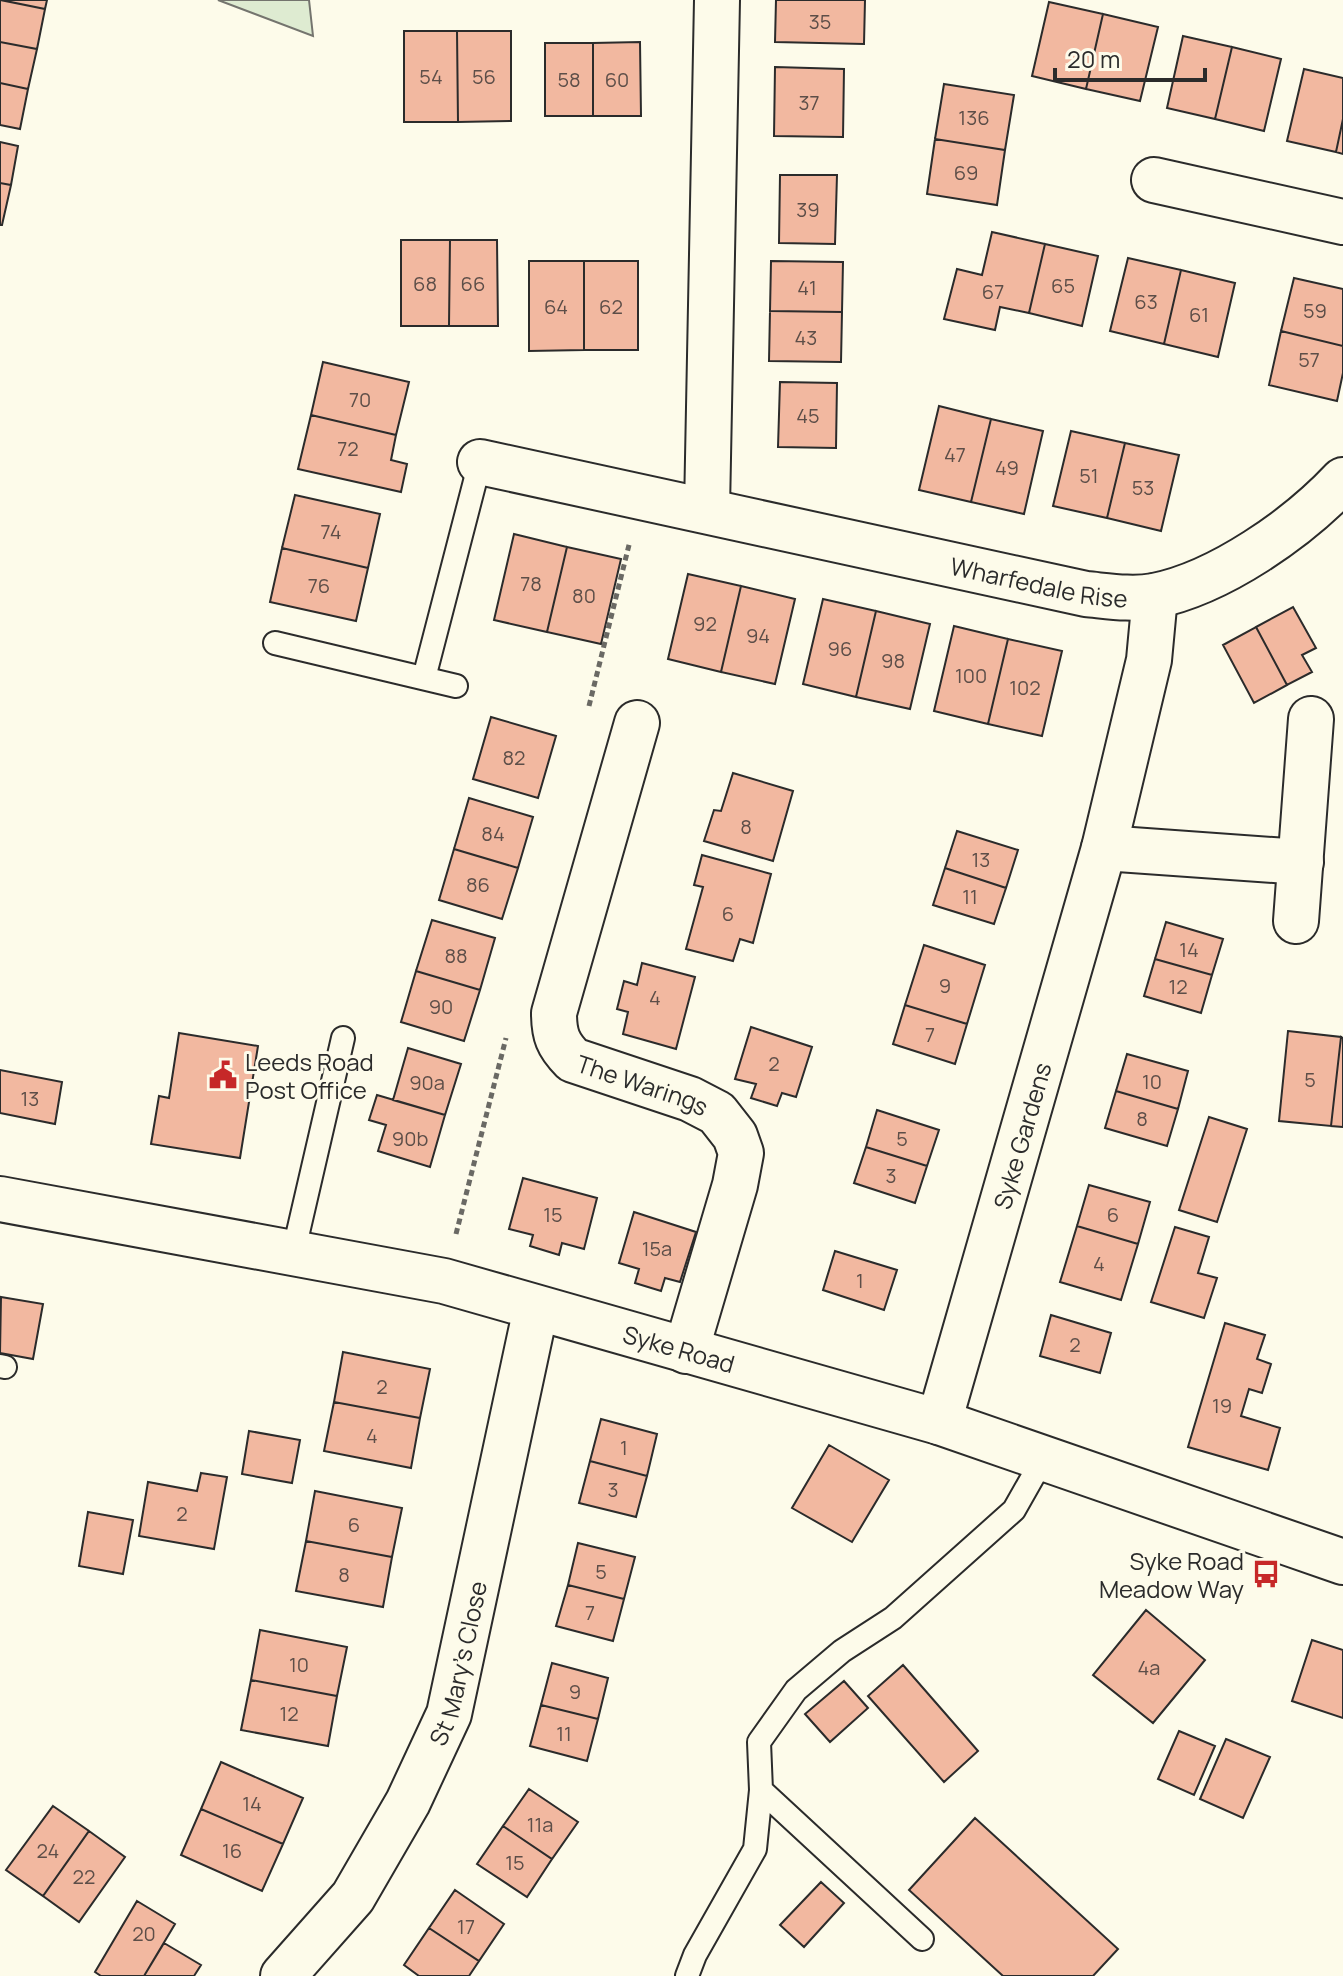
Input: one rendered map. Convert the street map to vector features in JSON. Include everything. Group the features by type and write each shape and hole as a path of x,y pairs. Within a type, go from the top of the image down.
{"street":[{"path":"707,509 717,0"},
{"path":"1154,180 1343,222"},
{"name":"Wharfedale Rise","path":"480,462 1086,594 1121,598 1155,596 1235,564 1276,539 1321,504 1343,480"},
{"name":"Syke Gardens","path":"939,1422 1104,848 1149,660 1155,596"},
{"path":"1296,921 1311,719"},
{"name":"The Warings","path":"637,723 554,1013 554,1032 560,1047 573,1060 690,1099 717,1113 735,1136 741,1153 735,1185 686,1351"},
{"path":"1104,848 1301,862"},
{"name":"Syke Road","path":"0,1199 444,1281 939,1422 1343,1562"},
{"name":"St Mary's Close","path":"283,1976 353,1897 408,1802 449,1714 536,1308"}],"lane":[{"path":"424,678 480,462"},
{"path":"275,643 456,686"},
{"path":"293,1254 343,1038"},
{"path":"687,1976 695,1955 755,1849 761,1790 759,1742 796,1690 842,1651 893,1618 1014,1510 1044,1457"},
{"path":"761,1790 922,1939"}],"green space":[{"path":"218,0 309,0 313,36"}],"building":[{"path":"0,0 45,9 37,49 0,42"},
{"path":"1,0 47,0 45,9"},
{"path":"776,0 865,0 864,44 775,42"},
{"path":"1049,2 1103,14 1086,89 1032,76"},
{"path":"1103,14 1158,27 1140,101 1086,89"},
{"path":"404,31 457,31 458,122 404,122"},
{"path":"457,31 511,31 511,121 458,122"},
{"path":"1183,36 1232,47 1215,119 1167,108"},
{"path":"0,42 37,49 28,89 0,83"},
{"path":"640,42 641,116 593,116 593,43"},
{"path":"545,43 593,43 593,116 545,116"},
{"path":"1232,47 1281,59 1264,131 1215,119"},
{"path":"775,67 844,69 843,137 774,136"},
{"path":"1304,69 1343,78 1343,119 1336,152 1287,141"},
{"path":"0,83 28,89 20,129 0,125"},
{"path":"944,84 1014,95 1005,150 935,139"},
{"path":"1343,119 1343,154 1336,152"},
{"path":"935,139 1005,150 997,205 927,194"},
{"path":"0,142 18,146 11,185 0,183"},
{"path":"780,175 837,175 835,244 779,243"},
{"path":"0,183 11,185 2,225 0,225"},
{"path":"992,232 1045,244 1029,313 1000,307 995,330 944,319 957,269 982,275"},
{"path":"401,240 450,240 449,326 401,326"},
{"path":"450,240 497,240 498,326 449,326"},
{"path":"1045,244 1098,256 1082,326 1029,313"},
{"path":"1128,258 1181,270 1164,344 1110,331"},
{"path":"529,261 584,261 584,350 529,351"},
{"path":"584,261 638,261 638,350 584,350"},
{"path":"771,261 843,262 842,312 770,311"},
{"path":"1181,270 1235,283 1218,357 1164,344"},
{"path":"1294,278 1343,289 1343,346 1281,331"},
{"path":"770,311 842,312 841,362 769,361"},
{"path":"1281,331 1343,346 1343,373 1337,401 1269,385"},
{"path":"323,362 409,382 396,435 311,415"},
{"path":"780,382 837,383 836,448 778,447"},
{"path":"939,406 991,419 971,502 919,490"},
{"path":"311,415 396,435 391,460 407,464 401,492 298,469"},
{"path":"991,419 1043,431 1024,514 971,502"},
{"path":"1071,431 1125,443 1107,518 1053,506"},
{"path":"1125,443 1179,455 1161,531 1107,518"},
{"path":"295,495 380,514 368,568 282,548"},
{"path":"514,534 567,547 547,632 494,620"},
{"path":"567,547 621,559 601,644 547,632"},
{"path":"282,548 368,568 356,621 270,602"},
{"path":"688,574 741,586 721,672 668,659"},
{"path":"741,586 795,599 775,684 721,672"},
{"path":"823,599 876,611 856,697 803,684"},
{"path":"1293,607 1316,648 1302,655 1312,672 1287,685 1256,627"},
{"path":"876,611 930,624 910,709 856,697"},
{"path":"954,626 1008,639 988,724 934,711"},
{"path":"1256,627 1287,685 1254,703 1223,645"},
{"path":"1008,639 1062,651 1042,736 988,724"},
{"path":"491,717 556,736 538,798 473,779"},
{"path":"733,773 793,791 773,861 704,841 714,810 721,811"},
{"path":"469,798 533,817 518,868 454,849"},
{"path":"957,831 1018,850 1006,888 945,868"},
{"path":"454,849 518,868 502,919 439,900"},
{"path":"702,855 771,874 753,943 740,939 733,961 686,949 703,887 694,885"},
{"path":"945,868 1006,888 994,924 933,905"},
{"path":"432,920 495,938 480,990 416,971"},
{"path":"1166,922 1223,939 1212,975 1155,959"},
{"path":"924,945 985,965 967,1024 905,1005"},
{"path":"1155,959 1212,975 1201,1013 1144,996"},
{"path":"642,963 695,977 676,1049 623,1034 628,1012 617,1009 624,981 637,985"},
{"path":"416,971 480,990 464,1041 401,1022"},
{"path":"905,1005 967,1024 955,1064 893,1044"},
{"path":"751,1027 812,1047 796,1097 782,1093 777,1106 751,1098 756,1084 735,1079"},
{"path":"1288,1031 1341,1037 1331,1126 1279,1121"},
{"path":"179,1033 258,1046 240,1158 151,1144 159,1096 169,1098"},
{"path":"1343,1038 1343,1127 1331,1126"},
{"path":"408,1048 461,1064 445,1115 393,1100"},
{"path":"1127,1054 1188,1071 1178,1109 1116,1091"},
{"path":"0,1070 62,1082 55,1124 0,1113"},
{"path":"1116,1091 1178,1109 1167,1146 1105,1128"},
{"path":"377,1095 445,1115 430,1167 378,1151 386,1125 369,1120"},
{"path":"877,1110 939,1130 927,1166 866,1147"},
{"path":"1209,1117 1247,1129 1217,1222 1179,1210"},
{"path":"866,1147 927,1166 915,1203 854,1183"},
{"path":"523,1178 597,1198 584,1249 562,1243 559,1255 530,1246 533,1235 509,1229"},
{"path":"1089,1185 1150,1202 1138,1244 1077,1226"},
{"path":"634,1212 696,1232 680,1282 665,1278 661,1291 635,1283 639,1269 619,1263"},
{"path":"1077,1226 1138,1244 1121,1300 1060,1282"},
{"path":"1175,1227 1209,1237 1198,1273 1217,1278 1204,1318 1151,1302"},
{"path":"835,1251 897,1270 884,1310 823,1290"},
{"path":"1,1297 43,1304 33,1359 0,1353"},
{"path":"1051,1315 1111,1333 1100,1373 1040,1356"},
{"path":"1225,1323 1265,1335 1257,1359 1271,1364 1262,1393 1249,1389 1241,1416 1280,1428 1268,1470 1188,1447"},
{"path":"343,1352 430,1369 420,1418 334,1402"},
{"path":"334,1402 420,1418 411,1468 324,1451"},
{"path":"601,1419 657,1434 647,1476 590,1461"},
{"path":"249,1431 300,1440 292,1483 242,1474"},
{"path":"829,1445 889,1480 852,1542 792,1508"},
{"path":"590,1461 647,1476 636,1517 579,1503"},
{"path":"201,1473 227,1477 214,1549 139,1536 148,1482 197,1491"},
{"path":"315,1491 402,1508 392,1557 306,1541"},
{"path":"88,1512 133,1520 123,1574 79,1566"},
{"path":"306,1541 392,1557 383,1607 296,1591"},
{"path":"578,1543 635,1557 624,1599 568,1585"},
{"path":"568,1585 624,1599 613,1641 556,1626"},
{"path":"1146,1610 1205,1660 1153,1723 1093,1675"},
{"path":"260,1630 347,1647 337,1696 251,1680"},
{"path":"1312,1640 1343,1650 1343,1718 1292,1701"},
{"path":"552,1663 608,1678 598,1719 541,1705"},
{"path":"903,1665 978,1751 944,1782 868,1696"},
{"path":"251,1680 337,1696 328,1746 241,1730"},
{"path":"844,1681 868,1708 830,1742 805,1714"},
{"path":"541,1705 598,1719 587,1761 530,1746"},
{"path":"1179,1731 1215,1746 1194,1795 1158,1779"},
{"path":"1226,1739 1270,1757 1243,1818 1200,1799"},
{"path":"221,1762 303,1798 283,1844 201,1809"},
{"path":"529,1789 578,1822 552,1859 503,1826"},
{"path":"53,1806 89,1831 43,1896 6,1870"},
{"path":"201,1809 283,1844 262,1891 181,1855"},
{"path":"975,1818 1118,1949 1093,1976 1003,1976 909,1890"},
{"path":"503,1826 552,1859 527,1897 477,1864"},
{"path":"89,1831 125,1857 79,1922 43,1896"},
{"path":"821,1882 844,1903 804,1947 780,1925"},
{"path":"455,1890 504,1924 479,1961 429,1928"},
{"path":"137,1901 175,1924 144,1976 101,1976 95,1972"},
{"path":"429,1928 479,1961 469,1976 419,1976 404,1965"},
{"path":"164,1943 201,1965 194,1976 144,1976"}],"place":[{"name":"Leeds Road Post Office","path":"223,1075"},
{"name":"Syke Road Meadow Way","path":"1266,1574"}]}
